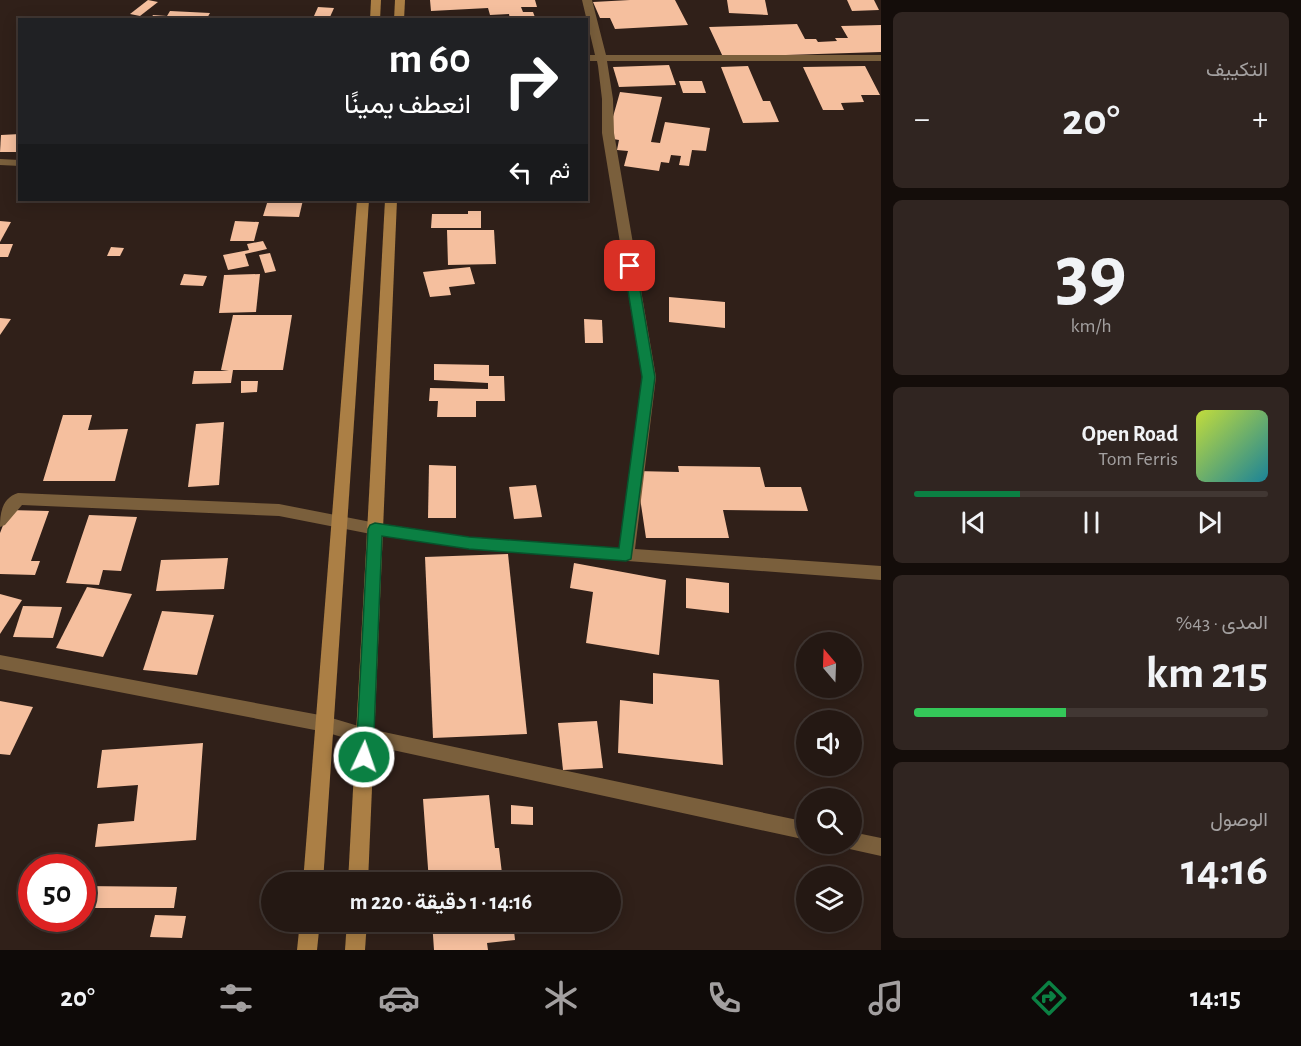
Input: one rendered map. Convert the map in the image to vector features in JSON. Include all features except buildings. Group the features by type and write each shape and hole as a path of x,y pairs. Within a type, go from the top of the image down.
{"main road":[{"path":"375,18 376,0"},
{"path":"399,18 400,0"},
{"path":"314,872 363,201"},
{"path":"358,872 391,201"},
{"path":"308,950 309,932"},
{"path":"355,950 356,932"}],"street":[{"path":"587,0 602,58 609,108 608,133 649,377 626,555"},
{"path":"588,58 881,58"},
{"path":"0,162 18,163"},
{"path":"0,521 18,499 279,510 340,520 375,529 469,543 881,573"},
{"path":"0,662 325,724 365,736 796,829"},
{"path":"862,843 881,847"}],"route":[{"path":"364,757 375,529 469,543 626,555 649,377 630,266"}]}
